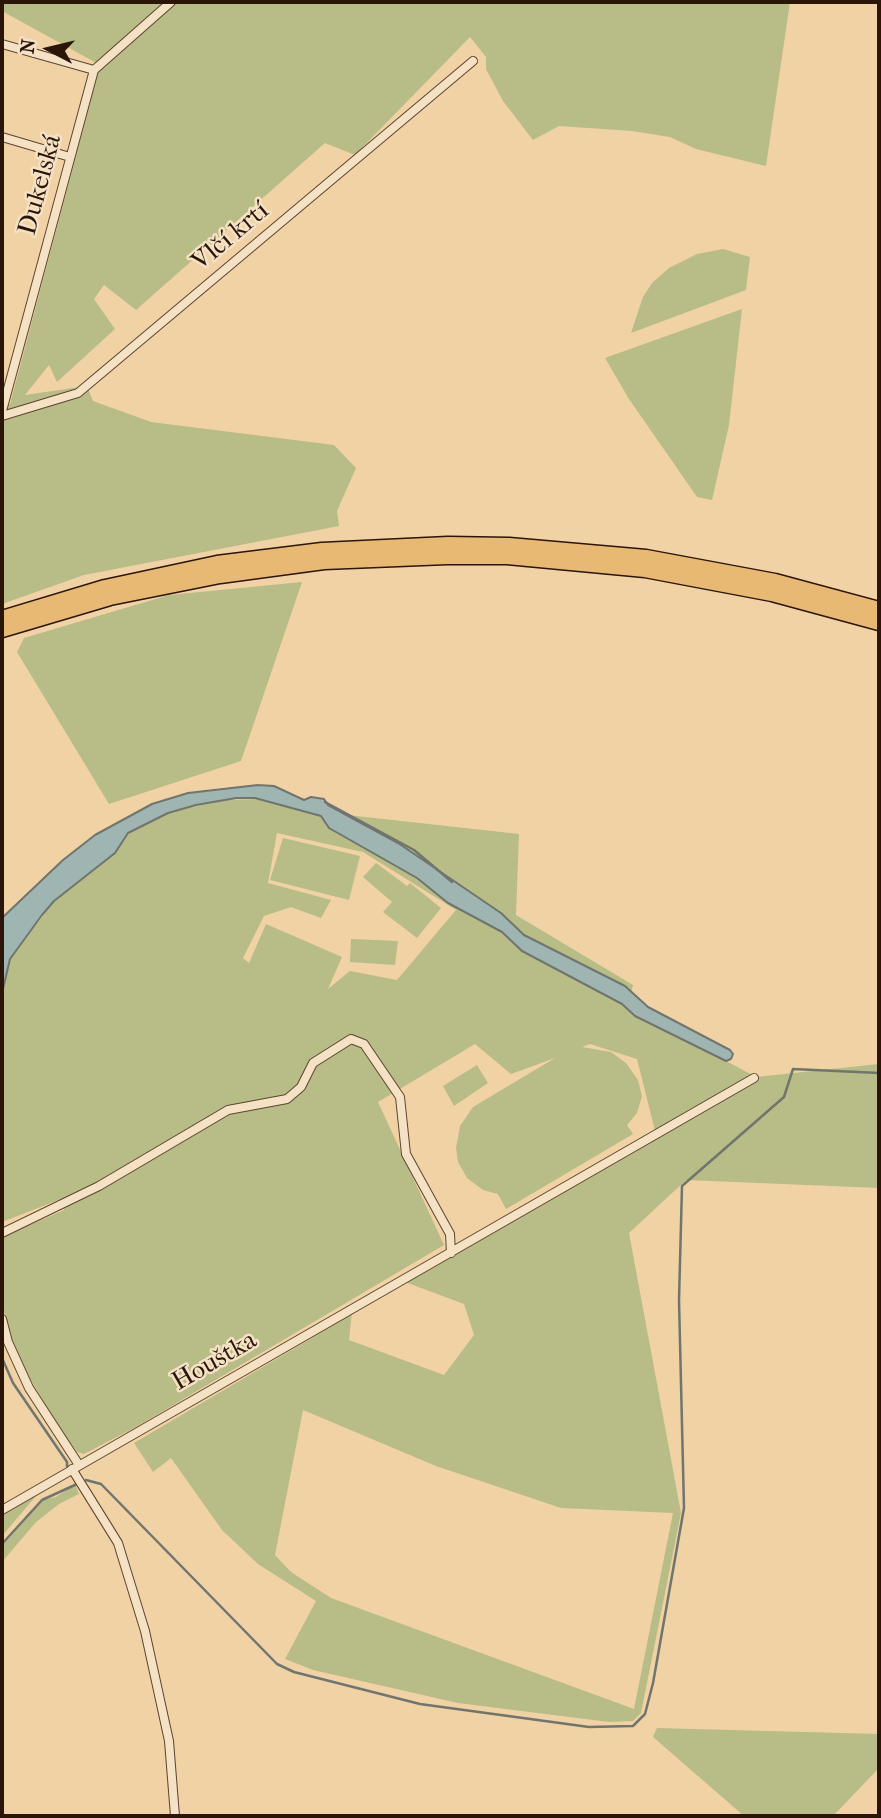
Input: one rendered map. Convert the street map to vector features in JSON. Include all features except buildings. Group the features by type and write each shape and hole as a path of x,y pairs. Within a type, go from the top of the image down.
{"highway":[{"path":"2,618 105,587 169,572 267,556 373,546 509,545 586,550 879,610"},
{"path":"2,630 110,598 185,582 268,568 385,558 507,557 734,579"},
{"path":"774,588 879,623"}],"street":[{"path":"2,44 94,70 171,2"},
{"name":"Vlčí krtí","path":"2,414 78,393 473,61"},
{"name":"Dukelská","path":"2,414 94,70"},
{"path":"2,137 70,157"},
{"path":"2,1233 99,1186 228,1110 243,1105 257,1107 287,1099 302,1087 317,1060 351,1039 365,1044 401,1097 406,1154 450,1234 451,1253"},
{"name":"Houštka","path":"2,1510 754,1078"},
{"path":"2,1319 8,1342 29,1388 118,1543 145,1631 169,1741 175,1816"}],"green space":[{"path":"2,2 790,2 766,166 696,149 670,137 632,131 559,126 533,140 503,101 486,69 486,57 470,37 355,155 325,143 136,310 104,285 94,299 115,329 57,382 49,365 25,395 87,386 93,401 151,422 334,445 356,468 337,511 339,526 84,575 2,604 2,409 10,404 100,65 2,11"},
{"path":"723,249 750,257 746,290 631,333 643,297 652,283 669,268 697,254"},
{"path":"742,309 729,425 712,500 697,497 629,399 605,358"},
{"path":"302,582 241,761 109,804 17,652 24,638 169,595"},
{"path":"260,799 302,810 519,834 516,915 633,985 627,1008 756,1077 879,1064 879,1188 686,1180 629,1233 681,1513 641,1713 633,1721 609,1722 458,1703 313,1670 285,1659 316,1601 258,1564 222,1530 171,1458 153,1472 134,1443 312,1338 352,1311 349,1340 444,1375 474,1335 464,1304 405,1282 655,1131 637,1059 590,1044 582,1047 611,1052 626,1063 638,1080 642,1096 637,1113 627,1125 633,1134 506,1209 498,1194 483,1190 467,1178 458,1162 456,1148 460,1126 473,1107 555,1058 511,1074 475,1044 378,1102 444,1245 136,1427 84,1454 77,1452 55,1421 23,1367 7,1326 2,1301 2,1237 64,1210 61,1199 2,1222 2,992 10,959 54,901 115,853 128,833 168,813 222,800","holes":["277,833 363,852 456,910 397,980 350,971 328,989 342,957 266,924 249,963 243,958 264,916 291,907 321,918 331,900 268,883","303,1410 436,1466 561,1508 673,1513 634,1709 331,1598 291,1572 275,1555"]},
{"path":"283,838 360,856 349,900 270,880"},
{"path":"376,863 407,886 410,883 441,908 417,938 383,912 392,902 363,877"},
{"path":"351,939 398,941 395,965 350,962"},
{"path":"477,1065 488,1083 454,1106 443,1086"},
{"path":"75,1484 79,1494 59,1504 36,1522 2,1562 2,1546 43,1500 56,1497"},
{"path":"42,1489 2,1536 2,1514"},
{"path":"657,1728 879,1734 879,1768 833,1816 744,1816 653,1737"}],"water":[{"path":"258,785 274,786 304,800 311,797 324,799 328,805 398,843 501,913 524,935 625,986 648,1007 730,1050 733,1054 731,1059 726,1061 635,1016 622,1004 522,951 502,932 448,903 417,878 329,828 321,816 255,798 236,798 196,805 168,813 128,833 115,853 54,901 42,915 10,959 2,993 2,918 63,860 95,835 152,804 188,793"}],"waterway":[{"path":"325,802 414,850 452,882"},
{"path":"86,1480 101,1484 277,1664 294,1672 420,1704 589,1727 633,1726 645,1714 653,1683 684,1508 679,1300 682,1186 784,1097 793,1069 879,1073"},
{"path":"2,1358 13,1383 67,1462 67,1466"},
{"path":"2,1544 42,1500 77,1484"}]}
